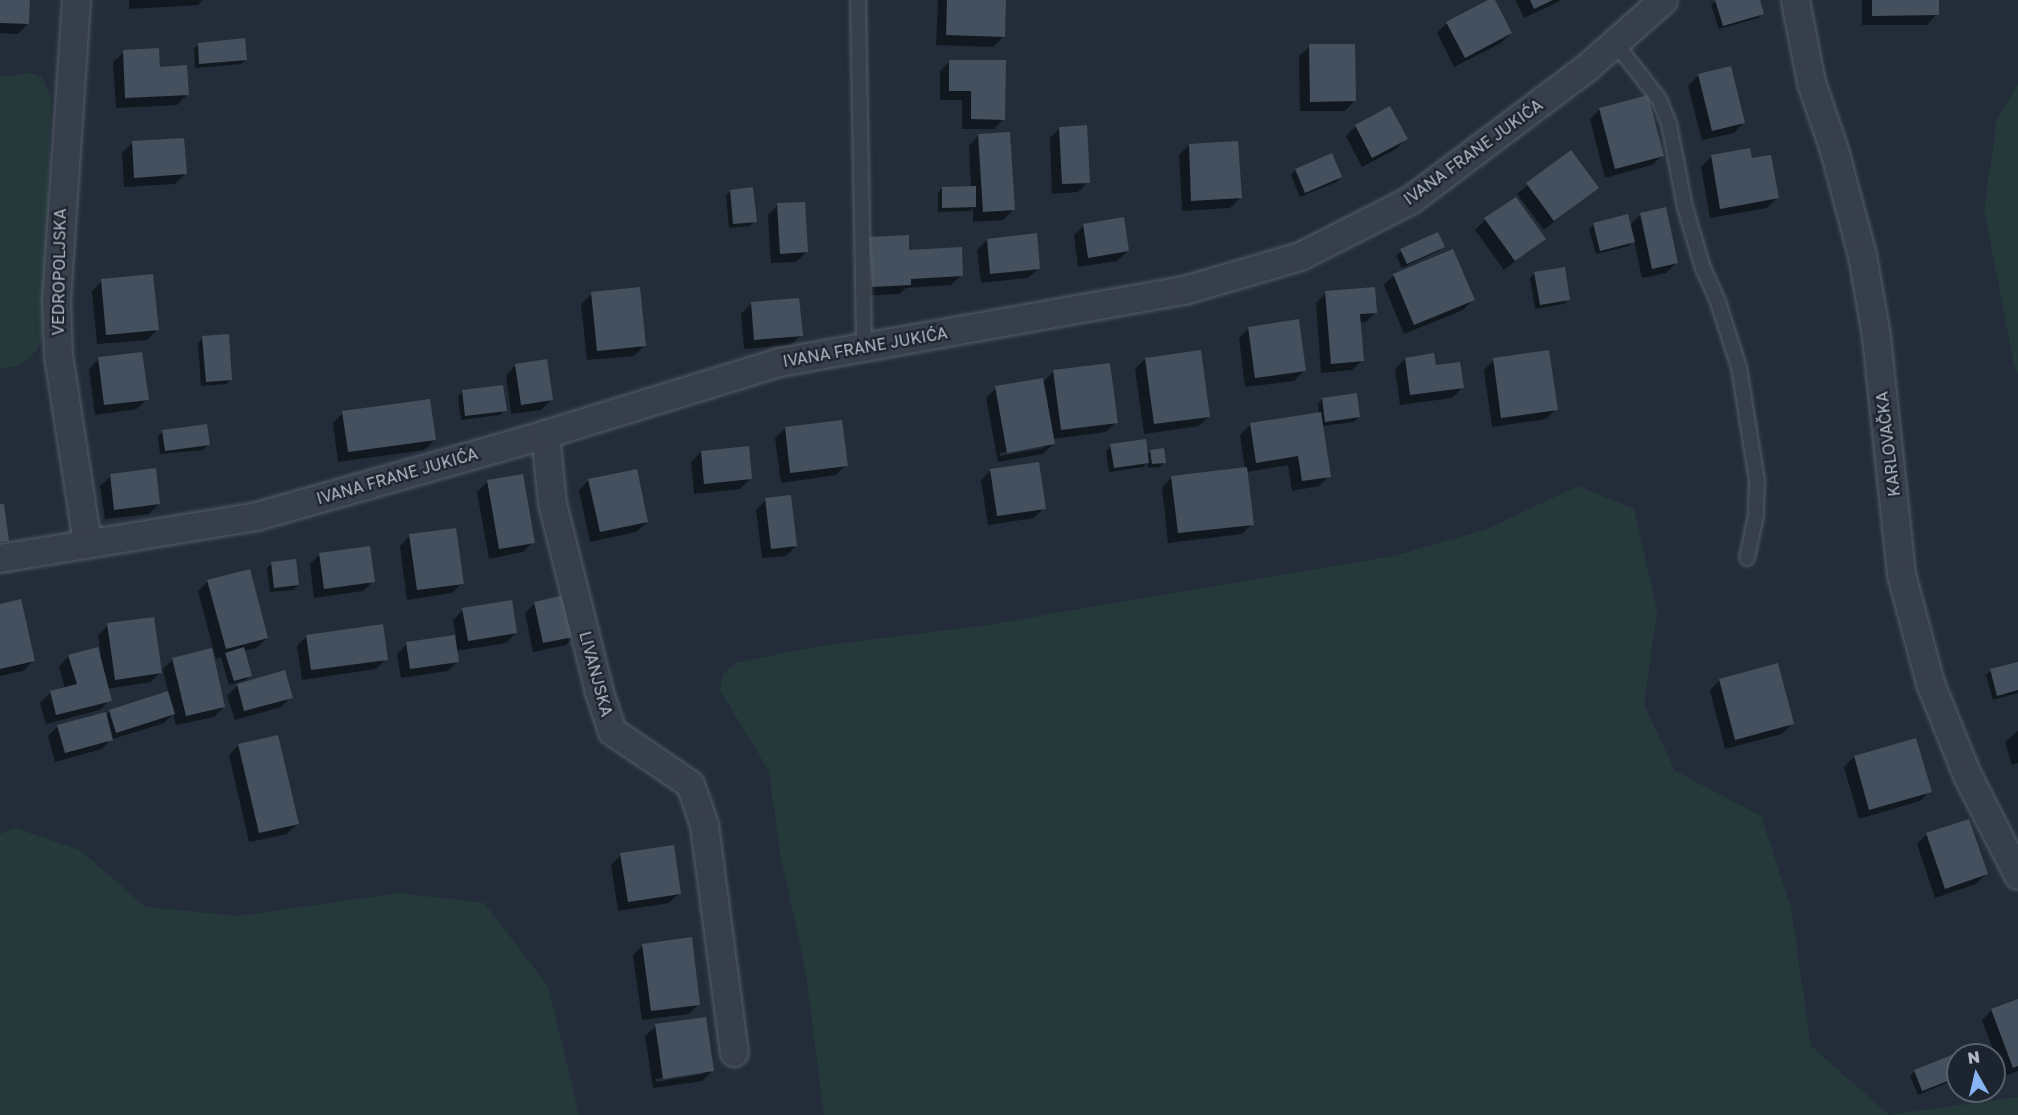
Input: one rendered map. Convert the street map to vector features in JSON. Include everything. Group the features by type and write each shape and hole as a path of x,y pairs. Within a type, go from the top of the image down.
{"street":[{"name":"VEDROPOLJSKA","path":"76,0 56,299 58,355 87,543"},
{"name":"IVANA FRANE JUKIĆA","path":"0,558 256,516 545,434 779,362 1184,290 1300,256 1410,200 1587,67 1663,0"},
{"name":"KARLOVAČKA","path":"1795,0 1811,82 1834,150 1862,255 1876,336 1901,574 1930,683 1967,775 2018,875"},
{"name":"LIVANJSKA","path":"545,434 552,503 599,692 612,731 690,783 704,825 734,1052"}],"lane":[{"path":"858,0 864,346"},
{"path":"1615,43 1659,99 1669,124 1685,207 1703,268 1718,302 1739,368 1757,480 1756,514 1747,558"}],"green space":[{"path":"29,73 42,77 51,97 44,329 38,349 27,360 14,367 0,368 0,77"},
{"path":"2018,84 2018,373 2014,364 1984,210 1997,120"},
{"path":"1578,486 1634,509 1657,611 1644,705 1675,771 1761,816 1791,908 1811,1046 1889,1115 824,1115 805,967 780,853 769,771 720,690 723,674 736,663 814,647 981,626 1398,555 1487,529"},
{"path":"15,828 80,850 145,907 239,916 398,893 484,903 548,986 579,1115 0,1115 0,834"},
{"path":"2018,1097 2018,1115 1889,1115 1975,1103 2006,1103 2006,1099"}],"building":[{"path":"0,0 30,0 29,24 0,23"},
{"path":"947,0 1006,0 1005,37 946,35"},
{"path":"1488,0 1495,0 1512,33 1465,58 1446,22"},
{"path":"1530,0 1553,0 1534,9"},
{"path":"1715,0 1760,0 1764,14 1723,26"},
{"path":"1872,0 1939,0 1939,15 1872,16"},
{"path":"245,38 247,60 199,64 198,43"},
{"path":"1309,44 1355,44 1356,101 1310,102"},
{"path":"159,48 160,67 187,65 189,95 125,98 123,50"},
{"path":"949,60 1006,60 1005,120 971,119 971,91 949,91"},
{"path":"1731,66 1745,123 1712,131 1698,74"},
{"path":"1648,95 1664,156 1615,169 1599,108"},
{"path":"1390,106 1408,139 1372,158 1355,125"},
{"path":"1087,125 1090,183 1062,184 1059,127"},
{"path":"1010,132 1015,210 983,212 978,134"},
{"path":"184,138 187,174 134,178 132,141"},
{"path":"1238,141 1242,198 1191,201 1189,144"},
{"path":"1750,148 1752,158 1771,155 1779,198 1720,209 1711,155"},
{"path":"1571,150 1599,188 1554,221 1526,183"},
{"path":"1332,153 1342,177 1305,193 1295,169"},
{"path":"976,186 976,207 942,208 942,187"},
{"path":"753,187 757,222 733,224 730,190"},
{"path":"1516,197 1546,239 1515,261 1484,218"},
{"path":"805,202 808,252 780,254 777,203"},
{"path":"1666,207 1678,263 1652,269 1640,213"},
{"path":"1628,214 1635,242 1600,251 1593,223"},
{"path":"1124,217 1129,251 1088,258 1083,224"},
{"path":"1438,232 1445,247 1407,264 1400,249"},
{"path":"1037,233 1040,269 990,274 987,239"},
{"path":"909,235 909,250 962,247 963,276 911,279 911,285 872,287 869,237"},
{"path":"1453,249 1475,300 1414,325 1393,274"},
{"path":"1565,267 1570,300 1540,305 1534,272"},
{"path":"153,274 159,330 106,335 101,279"},
{"path":"640,287 646,346 597,351 591,292"},
{"path":"1375,287 1377,313 1360,314 1364,361 1331,364 1325,291"},
{"path":"799,298 803,336 754,340 751,302"},
{"path":"1299,319 1306,371 1255,378 1248,327"},
{"path":"229,334 232,380 206,382 202,336"},
{"path":"1201,350 1210,417 1154,424 1145,358"},
{"path":"1549,350 1558,410 1501,418 1493,358"},
{"path":"142,352 149,400 104,405 98,357"},
{"path":"1434,353 1436,365 1460,362 1464,388 1410,395 1405,358"},
{"path":"547,359 553,400 521,405 515,364"},
{"path":"1110,363 1118,423 1061,430 1053,370"},
{"path":"1043,378 1055,444 1007,453 995,386"},
{"path":"503,385 507,411 465,416 462,390"},
{"path":"1357,393 1360,417 1325,422 1322,398"},
{"path":"430,399 436,440 348,452 342,411"},
{"path":"1321,412 1331,477 1302,481 1298,456 1256,463 1250,423"},
{"path":"842,420 848,466 790,473 785,427"},
{"path":"207,424 210,445 165,451 162,430"},
{"path":"1146,439 1149,463 1114,468 1110,444"},
{"path":"749,446 752,479 704,484 701,451"},
{"path":"1164,448 1166,463 1152,464 1150,450"},
{"path":"1039,462 1046,509 997,516 990,469"},
{"path":"1247,467 1254,525 1178,533 1171,476"},
{"path":"156,468 160,504 114,510 110,474"},
{"path":"637,469 648,522 600,532 588,479"},
{"path":"523,474 535,543 499,549 487,480"},
{"path":"791,495 797,546 771,549 765,498"},
{"path":"0,504 4,504 9,541 0,542"},
{"path":"456,528 464,584 417,590 409,534"},
{"path":"370,546 375,582 324,589 319,553"},
{"path":"296,559 299,585 274,588 271,562"},
{"path":"250,569 268,638 226,649 207,580"},
{"path":"569,594 578,636 543,643 534,602"},
{"path":"21,599 35,661 0,669 0,604"},
{"path":"512,600 517,633 468,641 462,608"},
{"path":"154,617 162,673 115,680 107,623"},
{"path":"383,624 388,660 311,670 306,635"},
{"path":"455,635 459,662 410,669 406,642"},
{"path":"98,647 112,701 56,715 50,691 77,684 68,655"},
{"path":"244,647 252,676 234,681 225,653"},
{"path":"212,648 225,707 186,716 172,658"},
{"path":"2018,662 2018,690 1997,696 1990,669"},
{"path":"1778,663 1794,724 1735,740 1719,679"},
{"path":"285,670 293,698 244,711 237,684"},
{"path":"168,691 175,714 116,733 109,710"},
{"path":"106,712 113,740 65,753 57,725"},
{"path":"278,735 299,824 259,833 238,744"},
{"path":"1916,738 1932,792 1869,810 1854,756"},
{"path":"1969,819 1988,874 1945,889 1926,833"},
{"path":"674,845 681,894 628,902 620,853"},
{"path":"692,937 700,1005 651,1011 642,944"},
{"path":"2018,999 2018,1066 2013,1068 2006,1043 2004,1043 1991,1009"},
{"path":"706,1017 714,1071 663,1079 655,1024"},
{"path":"1946,1057 1946,1082 1922,1091 1914,1070"}]}
